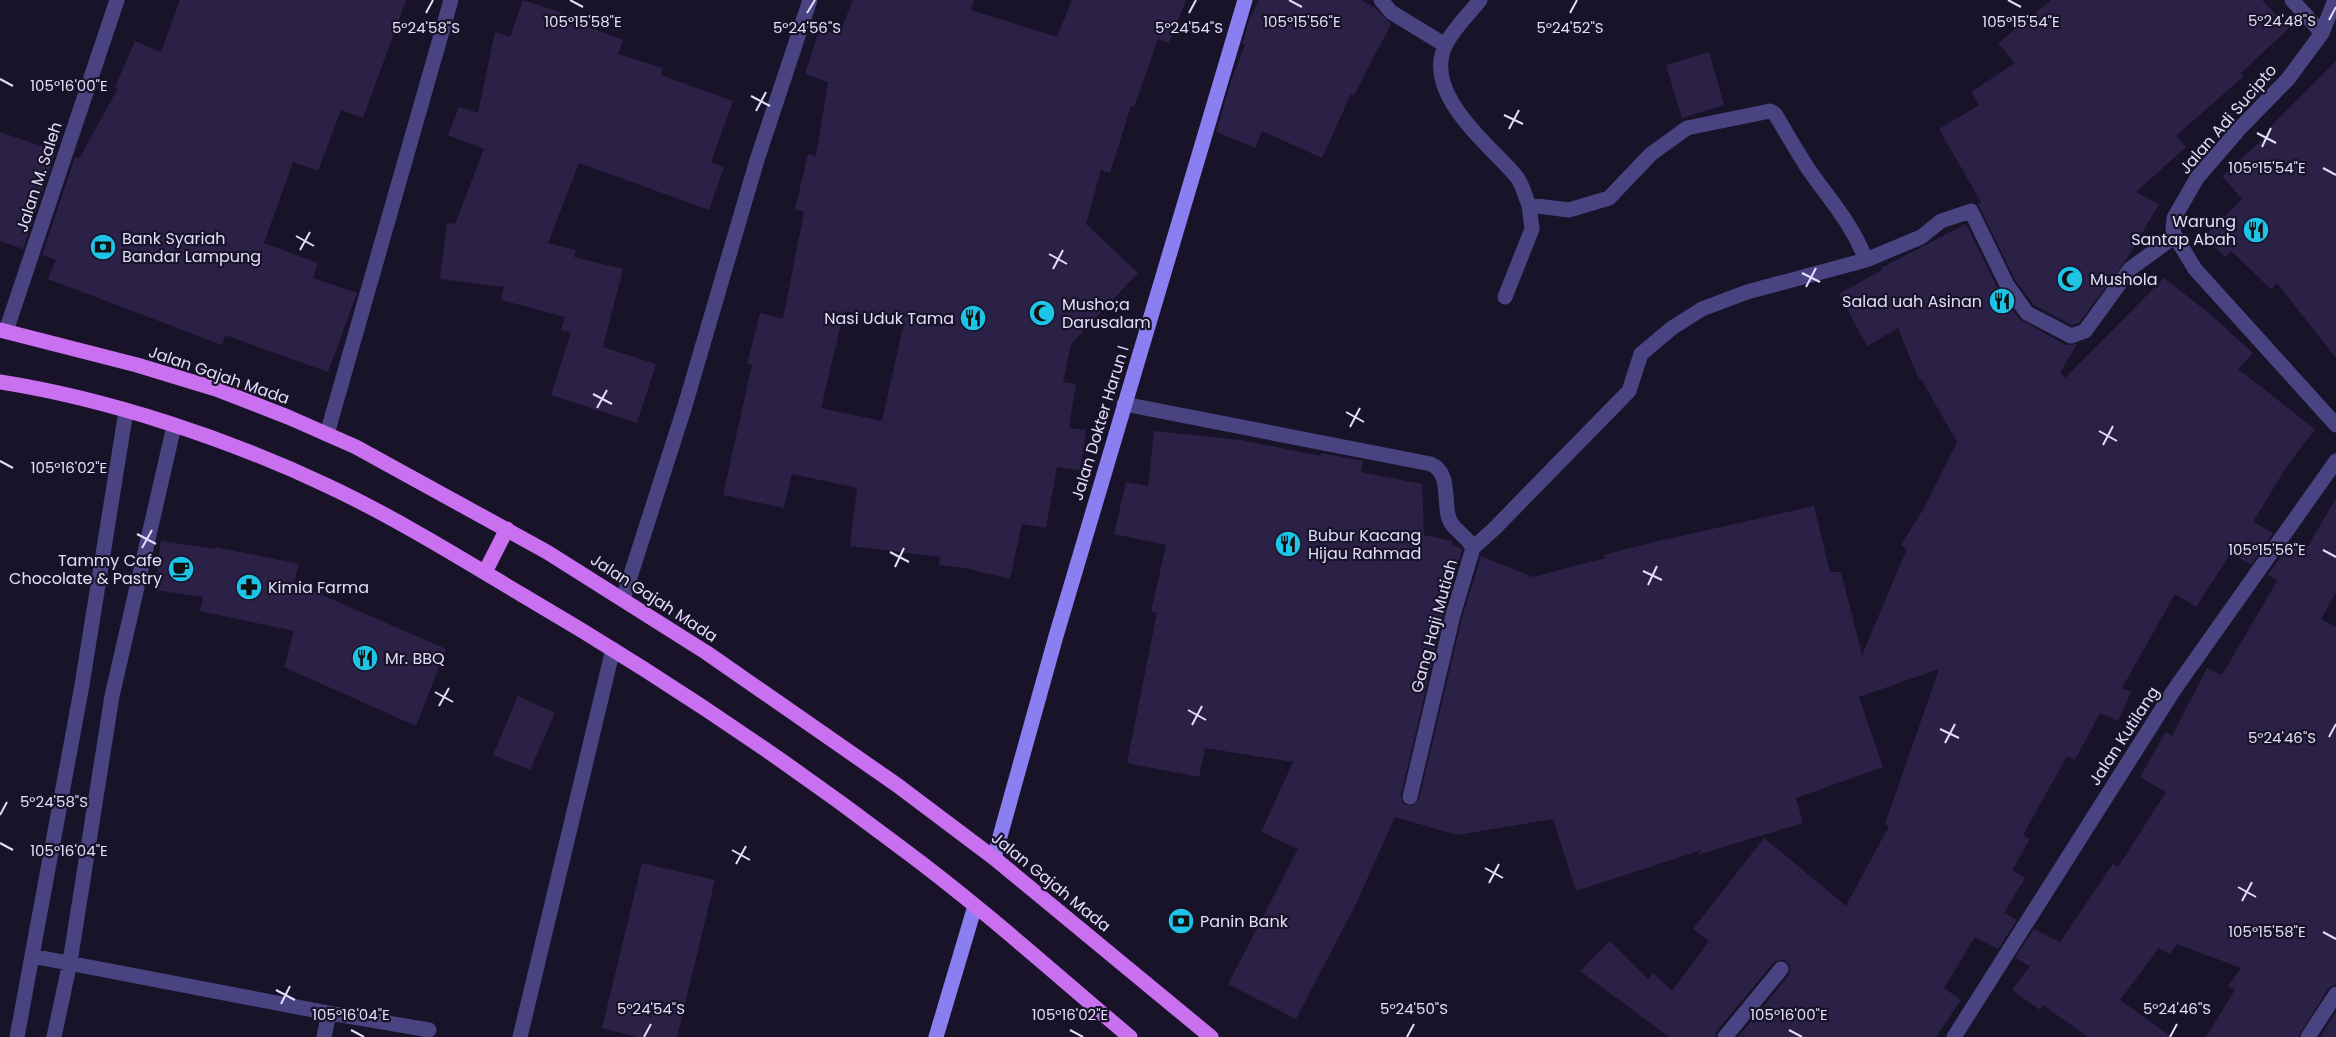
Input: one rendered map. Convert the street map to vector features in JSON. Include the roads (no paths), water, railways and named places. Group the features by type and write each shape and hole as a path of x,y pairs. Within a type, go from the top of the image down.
{"main road":[{"name":"Jalan Gajah Mada","path":"3,331 216,389 375,456 507,530 623,599 802,717 897,785 994,858 1211,1037"},
{"path":"0,382 71,396 126,411 268,460 322,483 371,508 485,572 613,649 812,783 901,847 975,906 1130,1037"},
{"path":"485,572 507,530"}],"street":[{"name":"Jalan M. Saleh","path":"3,331 117,0"},
{"path":"327,434 451,0"},
{"path":"623,599 684,409 757,160 810,0"},
{"name":"Jalan Dokter Harun I","path":"994,858 1056,636 1245,0"},
{"path":"1381,0 1391,12 1445,45"},
{"path":"1480,0 1445,45 1441,66 1447,93 1460,114 1518,178 1529,206 1532,230 1504,297"},
{"path":"2292,0 2322,33"},
{"name":"Jalan Adi Sucipto","path":"2175,236 2174,218 2197,178 2240,128 2288,79 2322,33 2335,0"},
{"path":"1529,206 1569,210 1608,198 1651,154 1687,128 1770,111 1775,114 1809,169 1840,210 1860,244 1866,260"},
{"path":"1473,549 1629,392 1641,354 1672,328 1702,309 1747,292 1866,260 1921,237 1941,221 1971,211 2007,285 2027,313 2072,336 2085,331 2130,269 2175,236 2195,269 2336,425"},
{"name":"Gang Haji Mutiah","path":"1124,404 1431,464 1438,468 1443,477 1448,517 1473,549 1453,615 1410,797"},
{"path":"17,1037 82,685 126,411"},
{"path":"54,1037 70,962 112,696 174,426"},
{"name":"Jalan Kutilang","path":"1954,1037 2174,690 2336,462"},
{"path":"520,1037 613,649"},
{"path":"936,1037 975,906"},
{"path":"32,956 429,1030"},
{"path":"1725,1037 1781,969"},
{"path":"2308,1037 2336,993"},
{"path":"324,1037 329,1013"}],"place":[{"name":"Warung Santap Abah","path":"2256,230"},
{"name":"Bank Syariah Bandar Lampung","path":"103,247"},
{"name":"Mushola","path":"2070,279"},
{"name":"Salad uah Asinan","path":"2002,301"},
{"name":"Musho;a Darusalam","path":"1042,313"},
{"name":"Nasi Uduk Tama","path":"973,318"},
{"name":"Bubur Kacang Hijau Rahmad","path":"1288,544"},
{"name":"Tammy Cafe Chocolate & Pastry","path":"181,569"},
{"name":"Kimia Farma","path":"249,587"},
{"name":"Mr. BBQ","path":"365,658"},
{"name":"Panin Bank","path":"1181,921"}]}
